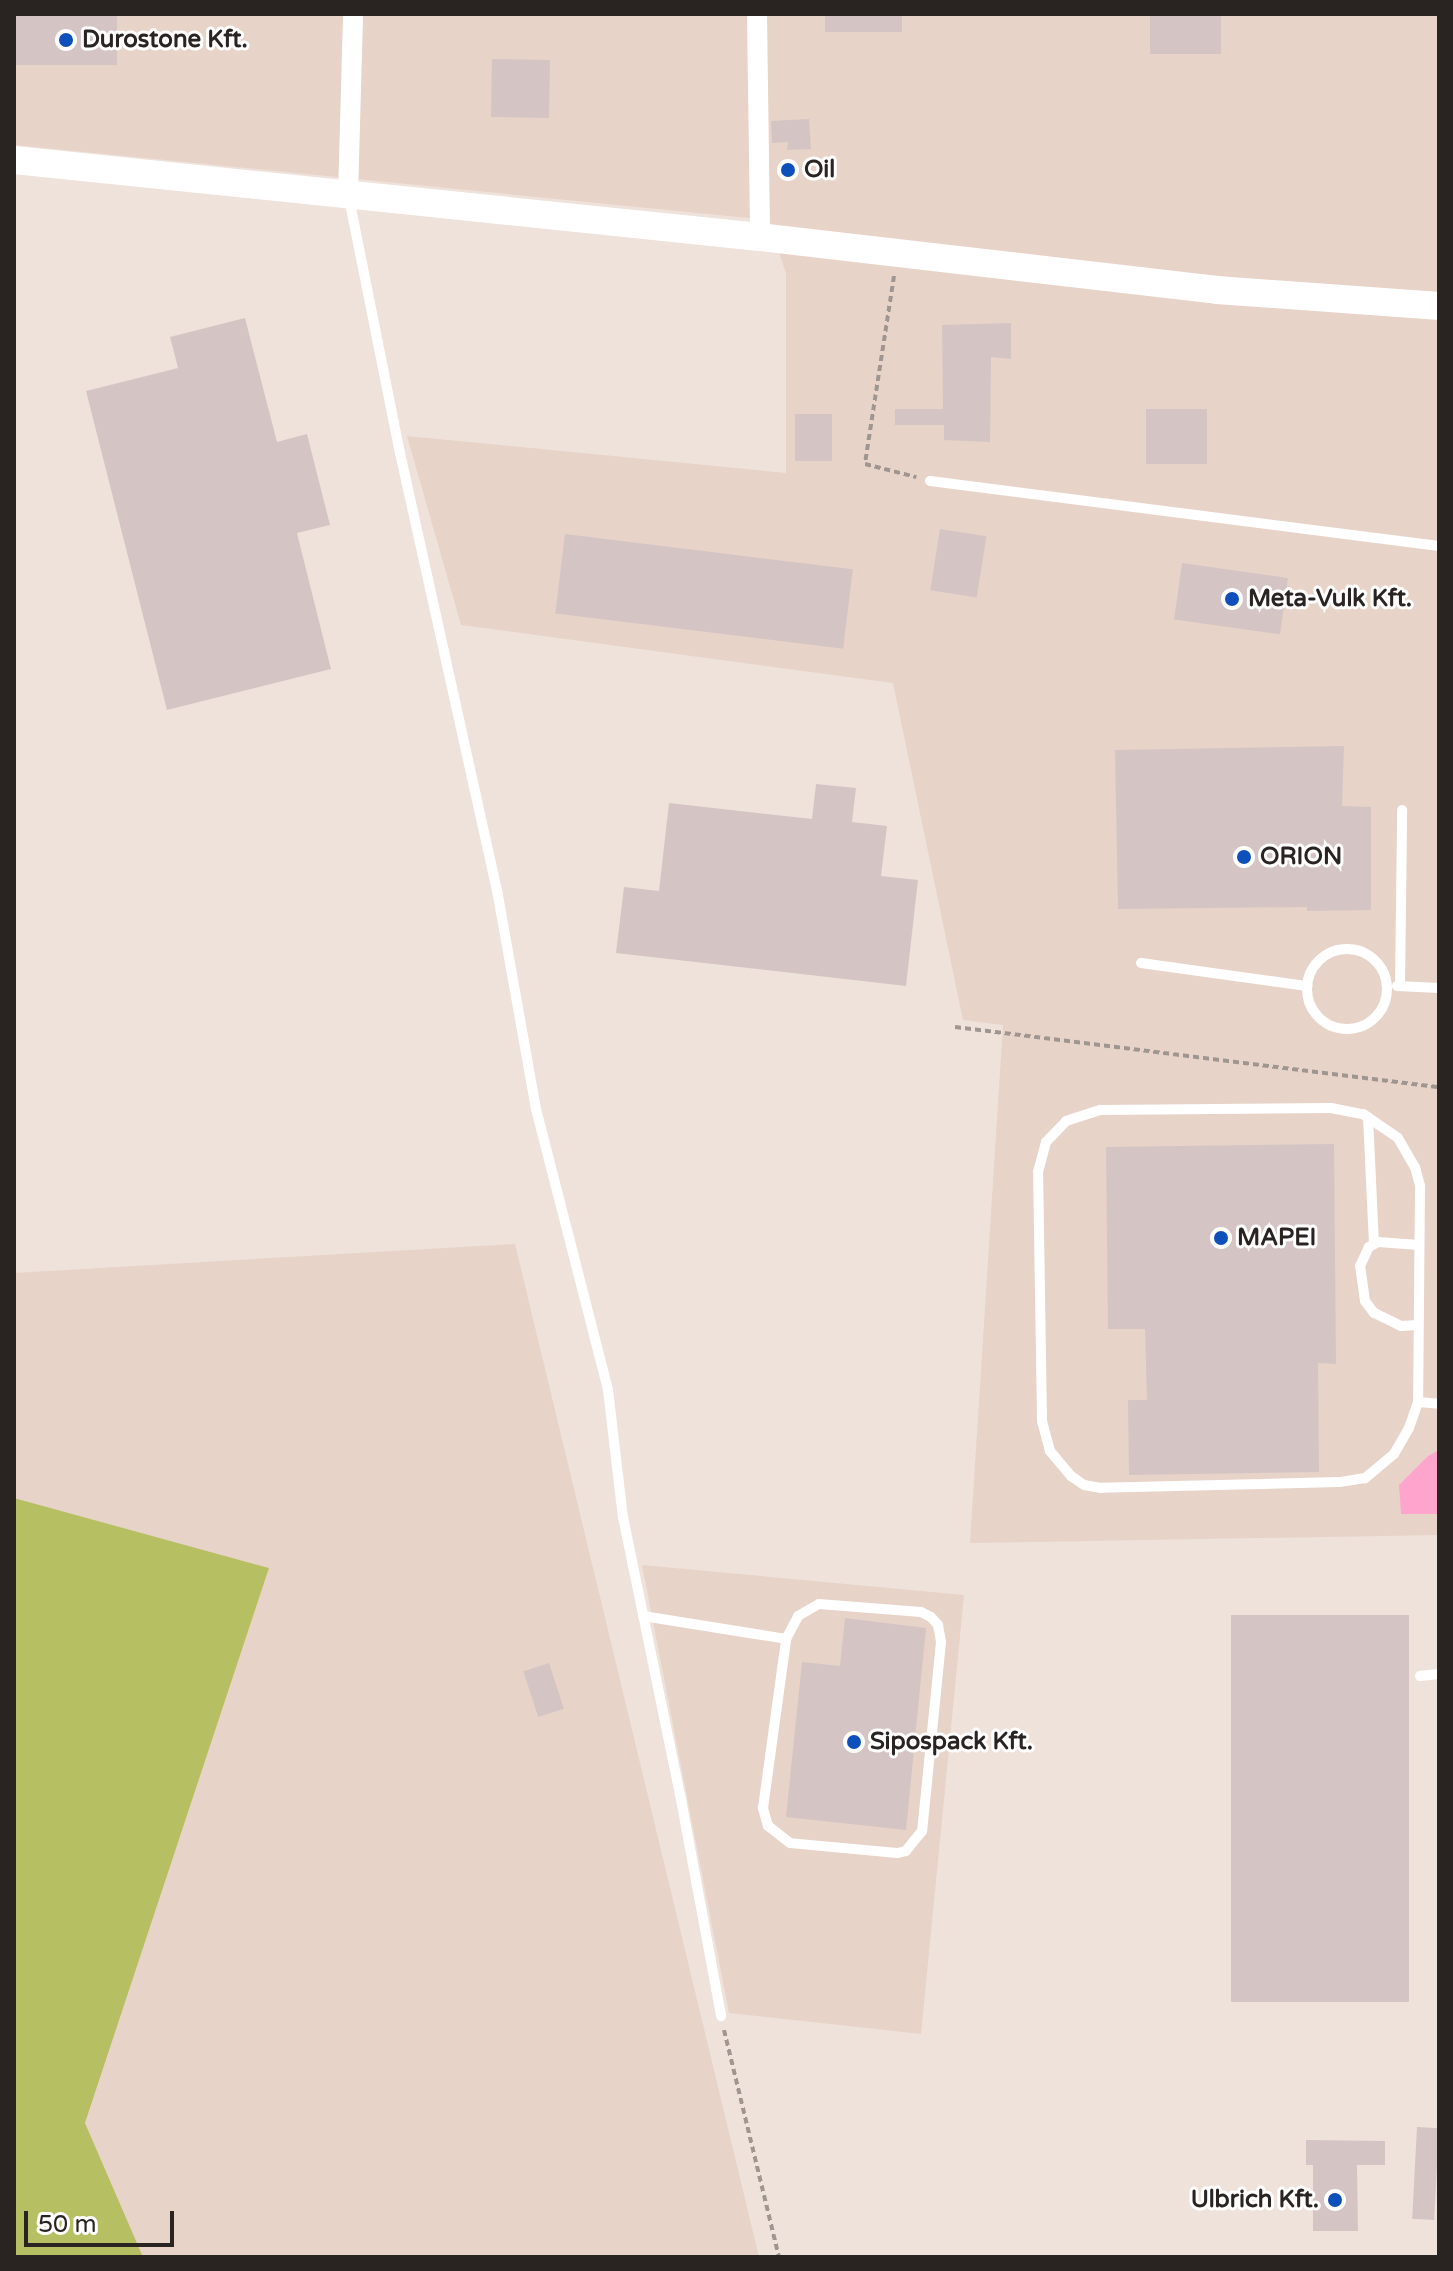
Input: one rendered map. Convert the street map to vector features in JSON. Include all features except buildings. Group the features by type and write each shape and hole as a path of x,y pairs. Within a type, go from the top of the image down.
{"main road":[{"path":"14,160 760,237 1217,290 1439,306"}],"street":[{"path":"348,196 353,14"},
{"path":"757,14 760,237"}],"lane":[{"path":"348,196 400,453 497,890 536,1109 608,1390 623,1517 721,2016"},
{"path":"930,481 1439,546"},
{"path":"1400,986 1402,810"},
{"path":"1344,948 1357,950 1378,963 1388,986 1382,1010 1373,1020 1350,1029 1337,1028 1316,1015 1309,1003 1307,986 1313,967 1321,957 1344,948"},
{"path":"1141,963 1307,986"},
{"path":"1388,986 1439,988"},
{"path":"1331,1108 1368,1117 1398,1138 1415,1167 1420,1186 1419,1245 1418,1402 1409,1428 1384,1465 1365,1478 1339,1482 1093,1487 1071,1476 1050,1451 1042,1421 1038,1172 1046,1142 1056,1130 1079,1114 1100,1110 1331,1108"},
{"path":"1368,1117 1374,1244"},
{"path":"1418,1325 1401,1326 1386,1320 1365,1301 1360,1266 1363,1256 1374,1244 1388,1240 1419,1245"},
{"path":"1418,1402 1439,1404"},
{"path":"819,1604 921,1612 938,1625 941,1642 922,1831 906,1851 897,1853 790,1843 768,1826 763,1808 786,1639 798,1616 819,1604"},
{"path":"643,1616 786,1639"},
{"path":"1420,1676 1439,1674"}],"path":[{"path":"895,253 894,284 865,464 930,481"},
{"path":"955,1027 1439,1087"},
{"path":"721,2016 779,2257"}],"shaded area":[{"path":"14,14 1439,14 1439,1535 970,1543 1003,1025 963,1020 893,683 461,625 407,436 786,473 786,273 768,220 14,145"},
{"path":"515,1244 759,2257 143,2257 85,2123 269,1568 14,1498 14,1273"},
{"path":"1439,1450 1439,1514 1401,1514 1399,1485 1428,1456"},
{"path":"642,1565 964,1595 921,2034 729,2013"}],"green space":[{"path":"14,1498 269,1568 85,2123 143,2257 14,2257"}],"place":[{"name":"Durostone Kft.","path":"66,40"},
{"name":"Oil","path":"788,170"},
{"name":"Meta-Vulk Kft.","path":"1232,599"},
{"name":"ORION","path":"1244,857"},
{"name":"MAPEI","path":"1221,1238"},
{"name":"Sipospack Kft.","path":"854,1742"},
{"name":"Ulbrich Kft.","path":"1335,2200"}]}
